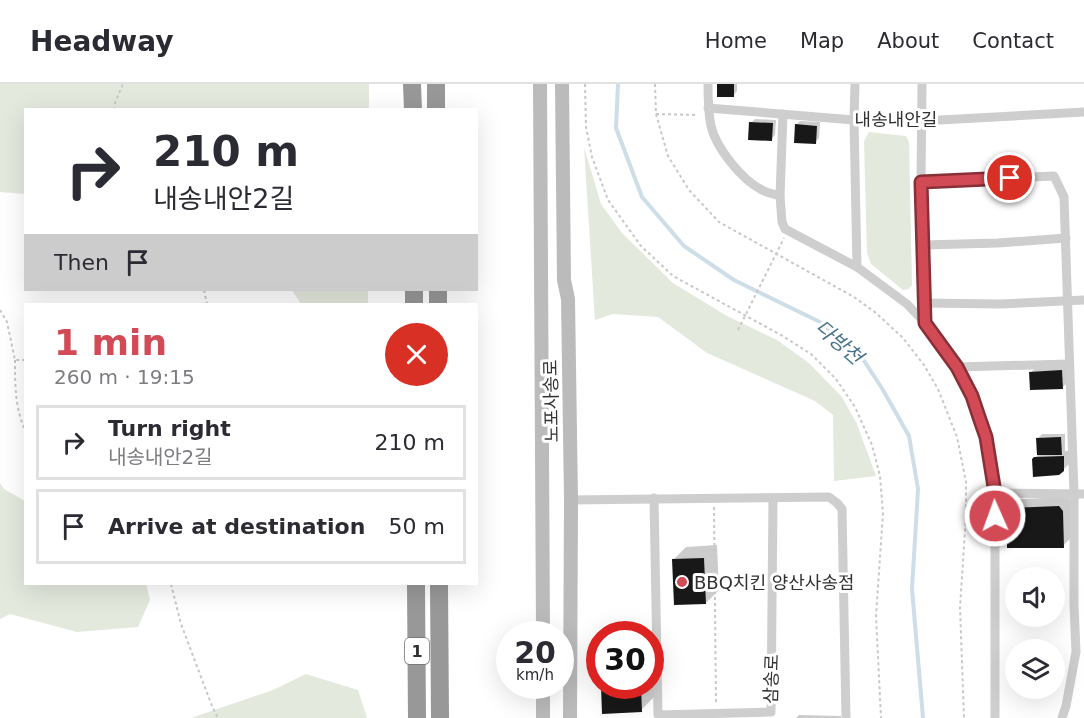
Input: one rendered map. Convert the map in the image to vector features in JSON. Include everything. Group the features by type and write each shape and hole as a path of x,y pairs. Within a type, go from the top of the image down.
{"highway":[{"path":"412,84 413,108"},
{"path":"436,84 436,108"},
{"name":"1","path":"416,585 417,718"},
{"name":"1","path":"439,585 440,718"}],"main road":[{"name":"노포사송로","path":"540,84 543,621"},
{"name":"노포사송로","path":"562,84 564,280 568,300 571,500 570,718"},
{"path":"543,699 543,718"}],"street":[{"path":"708,84 711,128 723,151 738,172 762,190 780,196"},
{"path":"855,84 857,267"},
{"path":"922,84 921,182 925,323"},
{"name":"내송내안길","path":"709,111 854,120 922,121 1084,112"},
{"path":"783,114 780,196 782,222 785,229 857,267 907,304 925,323 957,367 972,396 986,437 995,493 995,718"},
{"path":"921,182 1054,176 1064,197 1074,494 1074,605 1080,652 1062,718"},
{"path":"923,244 998,243 1066,238"},
{"path":"924,303 1000,304 1084,300"},
{"path":"957,367 1070,364"},
{"path":"995,493 1084,494"},
{"path":"571,500 829,497 837,502 842,509 846,718"},
{"name":"삼송로","path":"654,498 658,715 716,716 771,712 773,498"}],"path":[{"path":"114,108 123,84"},
{"path":"585,84 586,127 592,157 608,200 641,246 673,276 811,354 836,379 855,407 872,445 880,476 883,513 876,616 881,718"},
{"path":"655,84 656,114 668,156 690,190 719,222 854,297 876,313 903,338 924,365 938,389 957,437 966,482 960,608 964,718"},
{"path":"656,114 709,111"},
{"path":"738,330 788,230"},
{"path":"0,310 7,322 15,360 15,398 24,428"},
{"path":"15,360 24,360"},
{"path":"714,498 716,716"},
{"path":"171,585 181,624 218,718"}],"shaded area":[{"path":"0,84 369,84 369,108 24,108 24,194 0,192"},
{"path":"869,132 906,136 909,142 912,285 909,289 903,290 871,264 867,253 864,141"},
{"path":"584,147 601,204 622,233 673,283 727,316 777,340 809,363 842,397 857,424 876,476 834,481 833,415 815,401 707,353 658,317 613,314 595,320"},
{"path":"293,291 368,291 368,303 300,303"},
{"path":"0,483 4,489 24,500 24,585 146,585 150,600 138,627 77,632 10,614 0,619"},
{"path":"306,674 358,690 367,718 191,718 273,690"}],"building":[{"path":"717,84 734,84 734,97 717,97"},
{"path":"749,122 773,123 772,141 748,140"},
{"path":"795,124 817,126 816,144 794,143"},
{"path":"1062,370 1063,389 1030,390 1029,372"},
{"path":"1061,437 1062,455 1037,455 1036,438"},
{"path":"1064,456 1064,471 1059,475 1033,477 1032,459 1034,457"},
{"path":"1059,506 1063,511 1064,548 1007,548 1007,511 1010,508"},
{"path":"704,558 706,604 674,605 672,559"},
{"path":"601,699 642,699 642,712 602,714"}],"waterway":[{"name":"다방천","path":"618,84 616,128 642,197 684,246 734,280 820,322 861,356 909,436 918,489 912,589 923,718"}],"place":[{"name":"BBQ치킨 양산사송점","path":"682,582"}],"route":[{"path":"995,516 995,493 986,437 972,396 957,367 925,323 921,182 1010,178"}]}
